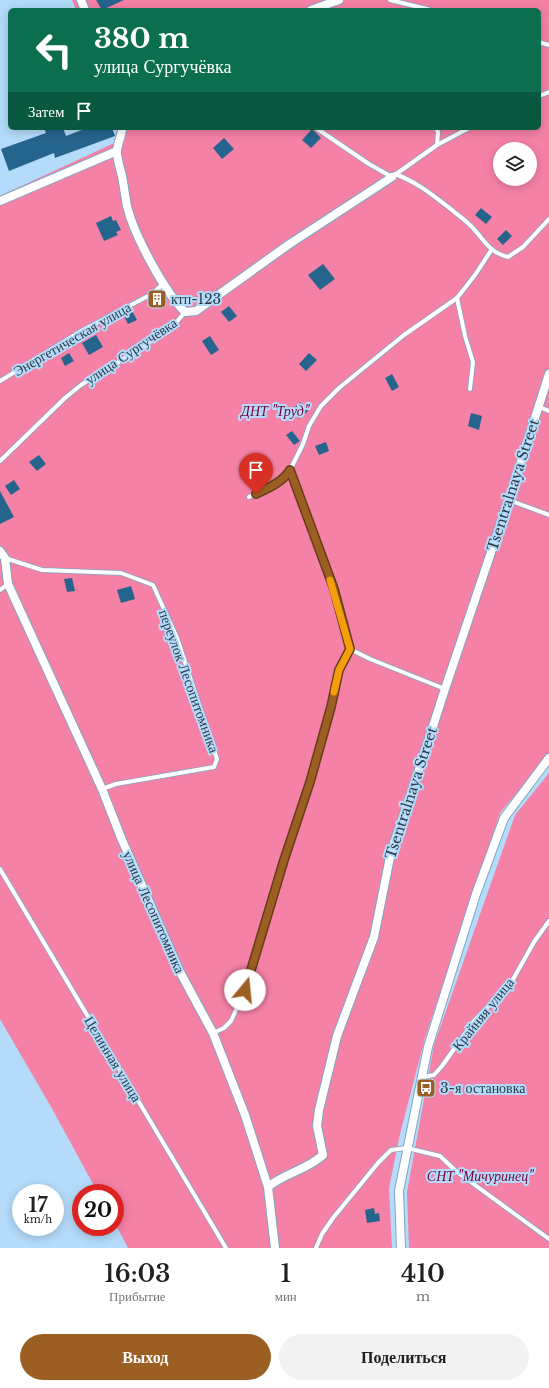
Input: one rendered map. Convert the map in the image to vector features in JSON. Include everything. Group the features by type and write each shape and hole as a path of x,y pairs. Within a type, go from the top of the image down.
{"street":[{"path":"317,8 339,0"},
{"path":"122,130 122,135 117,150 128,206 134,227 150,259 178,305 185,312"},
{"path":"0,201 117,150"},
{"name":"улица Сургучёвка","path":"185,312 196,311 288,245 393,175"},
{"name":"Tsentralnaya Street","path":"268,1187 276,1180 316,1162 323,1155 317,1126 318,1110 337,1036 374,937 391,852 549,374"},
{"path":"0,551 5,558 8,584"},
{"name":"улица Лесопитомника","path":"8,584 102,789 122,840 180,972 213,1033 245,1115 268,1187 275,1248"},
{"path":"401,1248 399,1191 428,1047 476,894 504,818 549,758"}],"lane":[{"path":"390,0 423,8"},
{"path":"319,130 369,164 393,175 408,179 431,193 471,226 486,245 501,256 508,257 523,247 549,220"},
{"path":"436,130 437,145"},
{"path":"393,175 437,145 465,130"},
{"path":"249,497 277,483 288,474 303,444 309,426 321,406 339,388 404,335 457,298 475,276 492,249"},
{"name":"Энергетическая улица","path":"0,381 83,330 152,294 165,283"},
{"path":"457,298 465,336 473,362 470,389"},
{"name":"улица Сургучёвка","path":"0,461 59,403 81,384 135,352 174,325 185,312"},
{"path":"538,407 549,411"},
{"path":"213,1033 224,1028 231,1021 245,990 284,860 310,782 331,707 339,670 350,649 334,589 290,470"},
{"path":"508,500 549,515"},
{"name":"переулок Лесопитомника","path":"5,558 42,570 121,574 153,585 177,638 217,759 214,768 116,784 102,789"},
{"path":"0,590 8,584"},
{"path":"350,649 370,659 445,689"},
{"name":"Целинная улица","path":"0,869 226,1248"},
{"name":"Крайняя улица","path":"422,1077 434,1075 474,1021 511,983 530,949 549,921"},
{"path":"316,1248 322,1234 333,1218 378,1164 391,1150 408,1148 440,1156 458,1172 549,1239"}],"green space":[{"name":"ДНТ \"Труд\"","path":"72,0 549,0 549,754 500,813 425,1038 400,1134 389,1188 392,1248 128,1248 122,1236 124,1236 124,1184 93,1184 50,1105 0,1019 0,196 125,138 123,130 541,130 541,8 75,8"},
{"name":"СНТ \"Мичуринец\"","path":"549,773 549,1248 409,1248 407,1192 434,1045 515,815"}],"building":[{"path":"96,0 124,0 106,8 101,8"},
{"path":"45,130 64,130 66,136 82,130 113,130 115,136 55,158 54,153 9,171 1,149 46,133"},
{"path":"311,130 321,138 311,148 302,140"},
{"path":"224,138 234,149 222,159 213,148"},
{"path":"481,208 492,217 486,224 475,215"},
{"path":"111,216 113,221 116,220 121,230 116,232 118,235 104,241 96,223"},
{"path":"506,230 512,236 503,245 497,239"},
{"path":"323,264 335,279 320,290 308,275"},
{"path":"229,306 237,316 229,322 221,312"},
{"path":"132,311 137,320 128,324 124,316"},
{"path":"96,335 103,347 89,355 82,343"},
{"path":"210,336 219,350 211,355 202,341"},
{"path":"69,353 74,361 65,366 61,358"},
{"path":"309,353 317,360 306,371 299,364"},
{"path":"392,374 399,387 392,391 385,378"},
{"path":"300,402 308,411 299,419 292,410"},
{"path":"471,413 482,416 479,430 468,426"},
{"path":"292,431 300,441 294,445 286,435"},
{"path":"326,442 329,451 319,455 315,446"},
{"path":"39,455 46,464 37,471 29,462"},
{"path":"14,480 20,489 11,495 5,486"},
{"path":"0,491 14,517 0,524"},
{"path":"72,578 75,591 67,592 64,579"},
{"path":"131,586 135,599 121,603 117,590"},
{"path":"374,1208 375,1214 379,1213 380,1221 367,1223 365,1210"}],"slow traffic":[{"path":"330,580 334,589 350,649 339,670 334,692"}],"place":[{"name":"ктп-123","path":"157,299"},
{"name":"3-я остановка","path":"426,1088"}],"route":[{"path":"245,990 284,860 310,782 331,707 339,670 350,649 334,589 290,470 288,474 277,483 256,494"}]}
